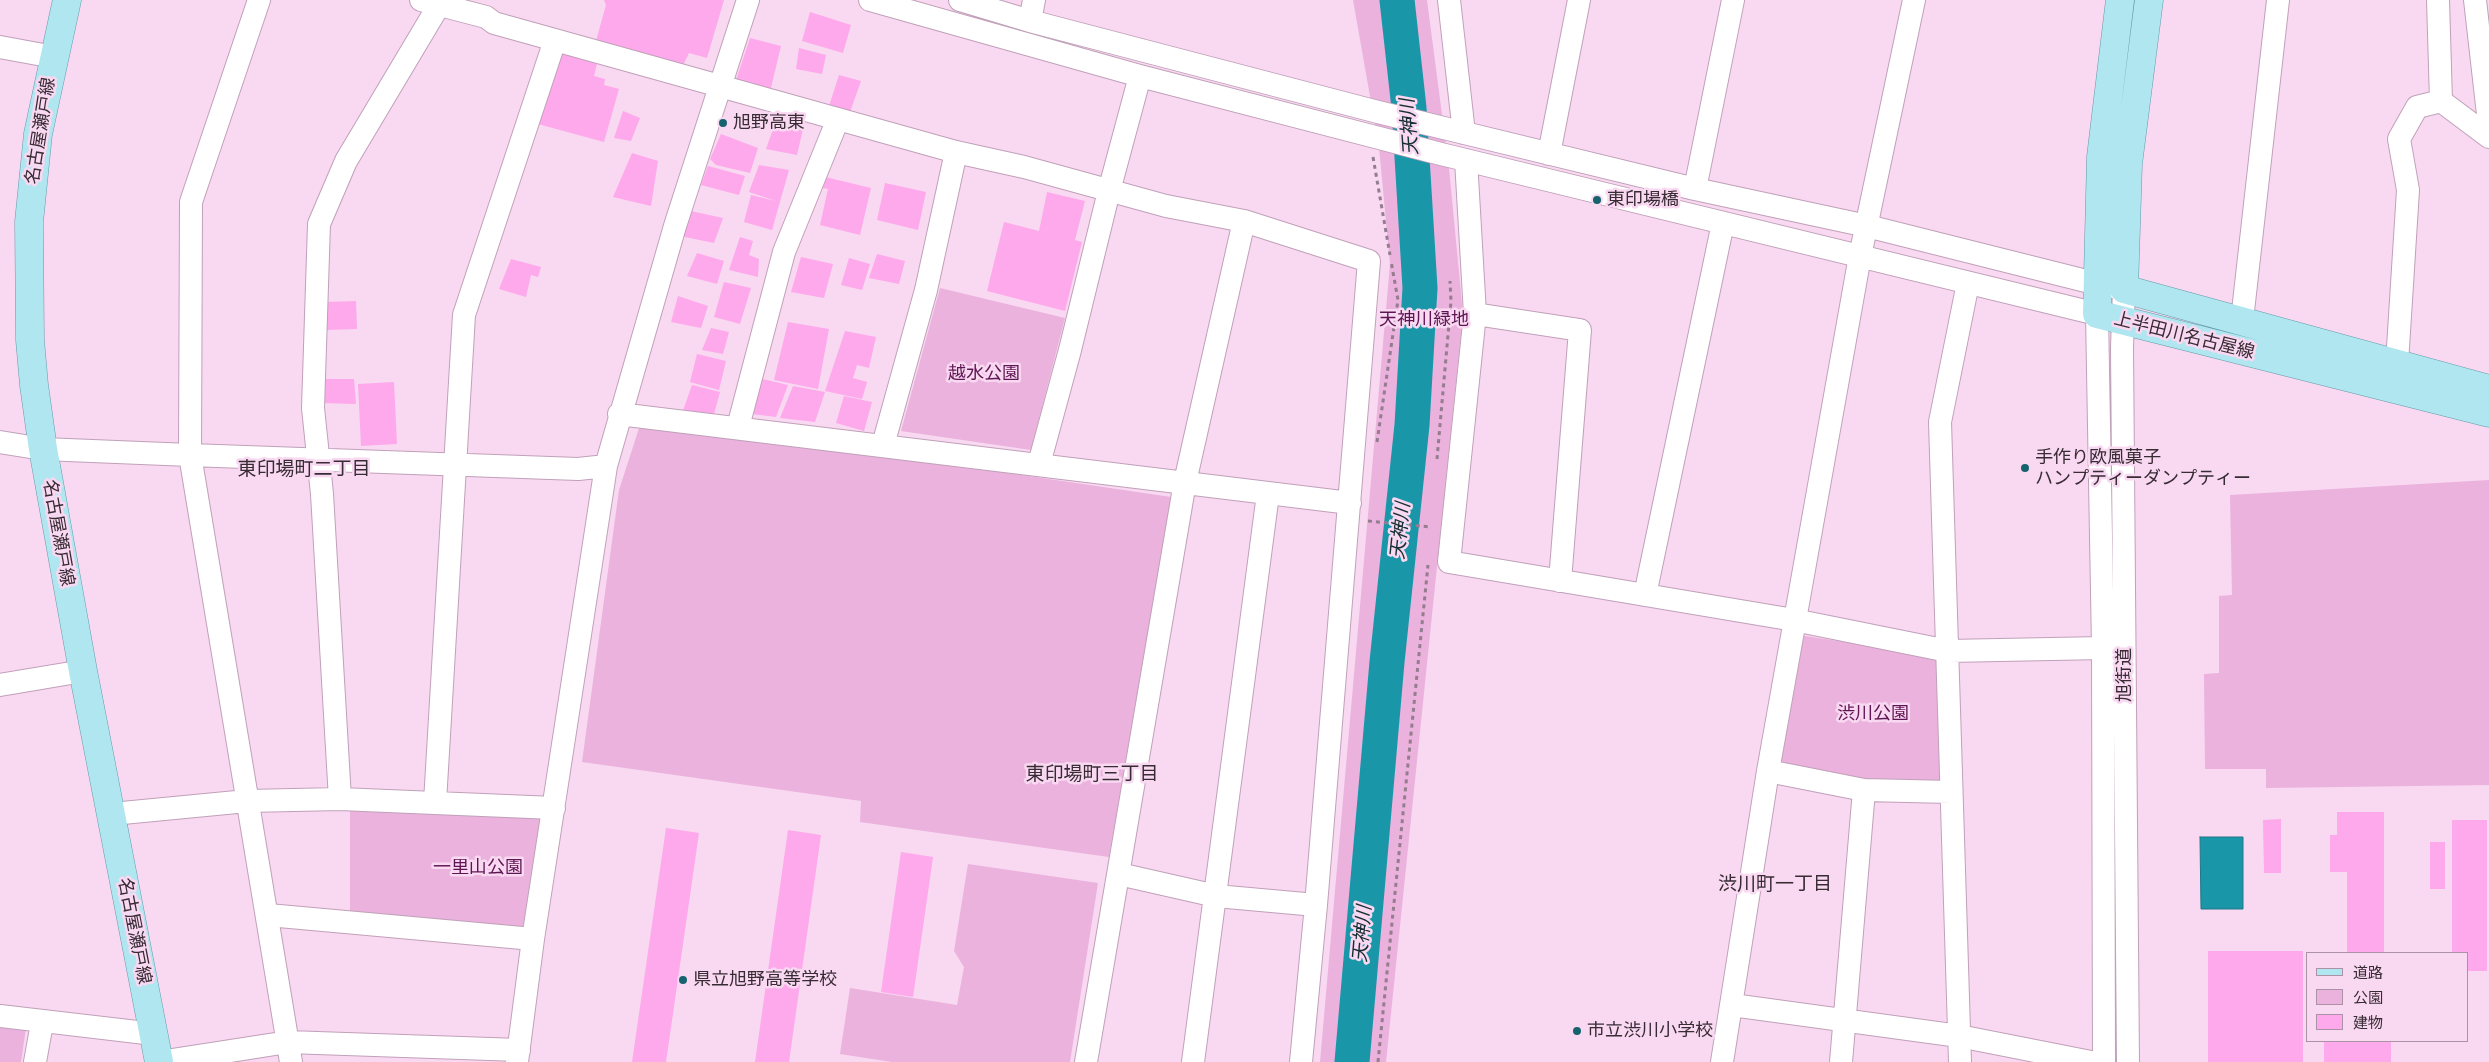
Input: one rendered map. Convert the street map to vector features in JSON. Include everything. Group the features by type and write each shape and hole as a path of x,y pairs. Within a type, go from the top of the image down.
{"main road":[{"name":"名古屋瀬戸線","path":"67,0 38,134 29,222 30,340 43,449 83,671 159,1062"},
{"name":"上半田川名古屋線","path":"2111,286 2100,157 2120,0"},
{"name":"上半田川名古屋線","path":"2149,0 2111,286 2097,314 2489,413"},
{"name":"上半田川名古屋線","path":"2111,286 2397,362 2489,389"}],"street":[{"path":"259,0 192,202 190,456 290,1052"},
{"path":"159,1062 290,1052 518,1056 533,939 606,466 619,414 675,226 722,86 748,0"},
{"path":"870,0 1140,76 1441,154 2097,314"},
{"path":"960,0 1032,11 1378,112 1696,189 1866,226 2111,286"},
{"path":"1448,0 1464,133"},
{"path":"1549,154 1580,0"},
{"path":"1696,189 1733,0"},
{"path":"1722,1062 1794,620 1860,256 1914,0"},
{"path":"2242,320 2278,0"},
{"path":"2438,0 2441,101"},
{"path":"2475,0 2489,123"},
{"path":"340,799 322,494 313,378 319,224 346,161 435,2 486,17 494,23 956,152 1024,167 1166,206 1244,221 1369,261 1316,905 1301,1062"},
{"path":"435,802 464,315 555,40"},
{"path":"0,47 54,57"},
{"path":"1039,464 1140,76"},
{"path":"2441,101 2489,137"},
{"path":"2397,362 2408,190 2399,139 2417,107 2441,101"},
{"path":"738,427 784,252 838,118"},
{"path":"883,445 926,290 956,152"},
{"path":"1466,160 1474,314 1449,562 1794,620 1948,651 2103,648"},
{"path":"1086,1062 1120,874 1184,482 1244,221"},
{"path":"1645,595 1723,223"},
{"path":"1960,1062 1940,422 1968,283"},
{"name":"旭街道","path":"2111,286 2123,320 2128,1062"},
{"path":"1474,314 1580,330 1560,581"},
{"name":"旭街道","path":"2097,314 2103,648 2104,1062"},
{"path":"619,414 1350,503"},
{"path":"0,442 43,449 190,456 578,469 606,466"},
{"path":"1193,1062 1268,494"},
{"path":"0,685 83,671"},
{"path":"1768,771 1864,790 1951,792"},
{"path":"1841,1062 1864,790"},
{"path":"112,814 248,801 340,799 554,808"},
{"path":"1120,874 1216,896 1316,905"},
{"path":"268,915 533,939"},
{"path":"1732,1005 1845,1022 1960,1036 2091,1062"},
{"path":"0,1016 42,1023 154,1034"},
{"path":"35,1062 42,1023"}],"path":[{"path":"1437,462 1451,301 1450,272"},
{"path":"1430,536 1432,518"},
{"path":"1365,521 1431,527"},
{"path":"1378,1062 1428,562"}],"green space":[{"name":"天神川緑地","path":"1353,0 1427,0 1449,168 1463,314 1386,1062 1320,1062 1390,264 1379,147"},
{"name":"越水公園","path":"940,288 1065,318 1031,450 901,431"},
{"path":"642,419 1171,497 1109,857 860,822 861,801 582,762 619,490"},
{"path":"2489,480 2489,785 2266,788 2266,769 2205,769 2204,674 2219,673 2219,596 2232,595 2230,495"},
{"name":"渋川公園","path":"1799,635 1941,657 1940,783 1865,782 1778,762"},
{"name":"一里山公園","path":"350,809 545,814 528,928 350,912"},
{"path":"968,864 1098,883 1070,1062 892,1062 840,1054 850,988 957,1005 964,967 954,951"},
{"path":"0,1025 26,1028 21,1062 0,1062"}],"water":[{"path":"2200,837 2243,837 2243,909 2201,909"}],"building":[{"path":"604,0 724,0 707,58 689,53 680,72 594,48 606,5"},
{"path":"810,12 851,25 843,53 802,41"},
{"path":"750,38 781,46 770,92 735,83"},
{"path":"799,48 826,55 822,74 796,69"},
{"path":"560,52 597,64 594,76 605,79 604,85 619,89 604,142 534,123"},
{"path":"839,75 861,81 850,112 829,106"},
{"path":"623,111 640,118 631,141 614,138"},
{"path":"776,121 803,129 797,155 766,149"},
{"path":"721,134 758,148 750,173 716,165 710,159"},
{"path":"632,153 658,161 651,206 613,197"},
{"path":"759,165 789,170 772,230 744,222 751,195 776,201 749,192"},
{"path":"708,166 745,176 739,195 701,185"},
{"path":"825,177 871,188 860,235 820,225 828,189 823,188"},
{"path":"885,183 926,192 918,230 877,220"},
{"path":"1047,192 1085,201 1075,240 1082,242 1065,311 987,291 1004,222 1039,231"},
{"path":"686,210 723,218 714,243 680,236"},
{"path":"740,237 753,241 749,255 759,259 758,277 729,270"},
{"path":"697,253 724,261 717,284 687,276"},
{"path":"877,254 905,261 899,284 869,278"},
{"path":"801,257 833,264 824,298 791,292"},
{"path":"849,258 870,264 862,290 841,285"},
{"path":"511,259 541,267 538,277 531,275 526,297 499,289"},
{"path":"724,282 751,288 740,324 714,317"},
{"path":"678,296 708,306 701,328 671,322"},
{"path":"356,301 357,329 327,330 324,302"},
{"path":"788,322 829,329 818,389 774,380"},
{"path":"711,328 729,332 723,354 702,350"},
{"path":"845,331 876,337 869,368 857,365 853,378 867,382 862,399 825,391"},
{"path":"697,354 726,361 719,390 690,382"},
{"path":"754,377 788,385 776,417 744,413"},
{"path":"322,379 354,379 356,404 322,403"},
{"path":"394,382 397,444 361,446 358,384"},
{"path":"692,385 720,392 714,414 680,419"},
{"path":"793,386 825,392 815,422 780,418"},
{"path":"844,396 872,402 864,431 836,423"},
{"path":"2337,812 2384,812 2384,952 2347,952 2347,872 2330,872 2330,835 2337,835"},
{"path":"2281,819 2281,873 2264,873 2263,820"},
{"path":"2452,820 2487,820 2487,971 2469,971 2469,952 2452,952"},
{"path":"666,828 699,833 666,1062 632,1062"},
{"path":"788,830 821,835 789,1062 755,1062"},
{"path":"2430,842 2445,842 2445,889 2430,889"},
{"path":"901,852 933,857 913,997 881,992"},
{"path":"2208,951 2303,951 2303,1062 2208,1062"},
{"path":"2324,1042 2391,1042 2391,1062 2324,1062"}],"waterway":[{"name":"天神川","path":"1352,1062 1387,662 1412,425 1420,288 1409,108 1397,0"}],"place":[{"name":"旭野高東","path":"723,123"},
{"name":"東印場橋","path":"1597,200"},
{"name":"手作り欧風菓子 ハンプティーダンプティー","path":"2025,468"},
{"name":"県立旭野高等学校","path":"683,980"},
{"name":"市立渋川小学校","path":"1577,1031"}],"district":[{"name":"東印場町二丁目","path":"304,470"},
{"name":"東印場町三丁目","path":"1092,775"},
{"name":"渋川町一丁目","path":"1775,885"}]}
